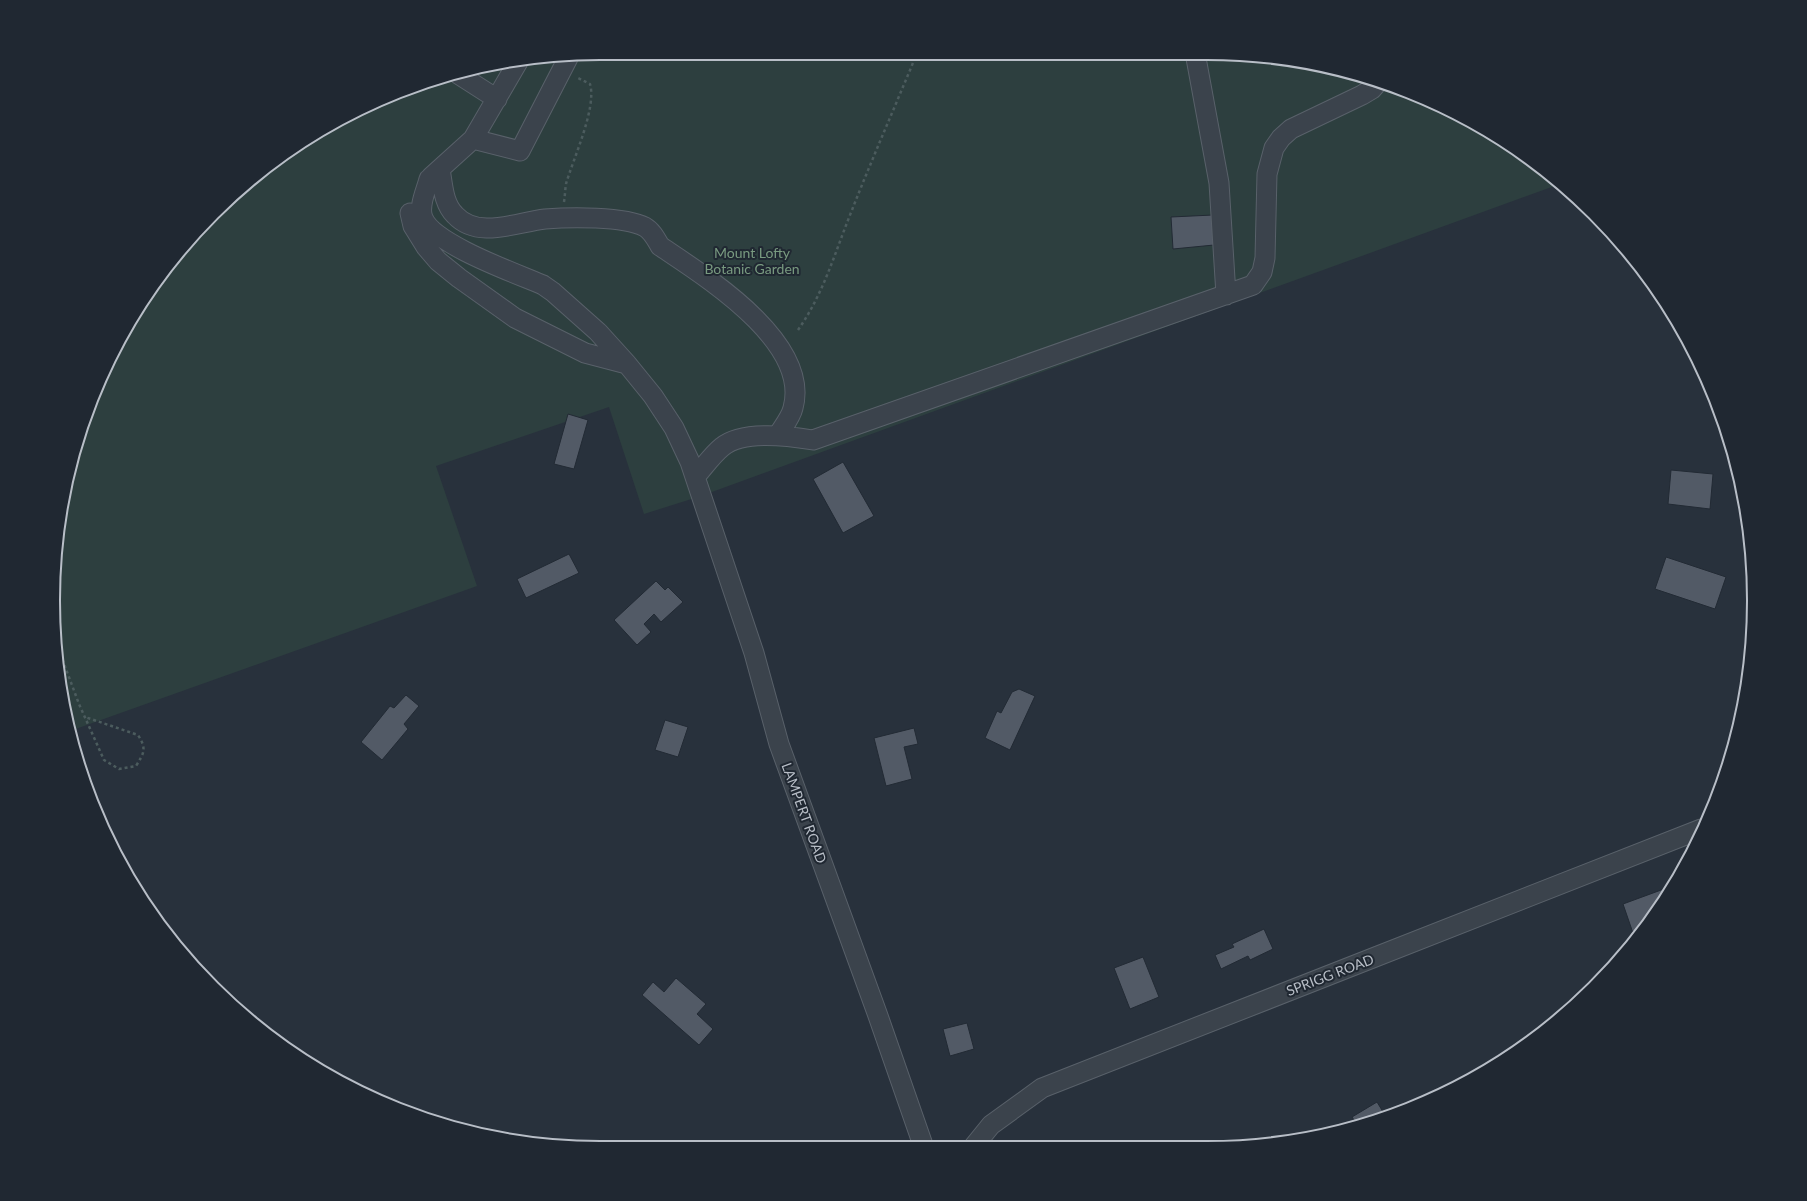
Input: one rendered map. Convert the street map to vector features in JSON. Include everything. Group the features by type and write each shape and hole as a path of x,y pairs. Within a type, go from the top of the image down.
{"street":[{"path":"1196,60 1219,183 1226,295"},
{"path":"473,139 520,151 564,65"},
{"path":"514,67 473,139 434,174 409,209 412,226 426,247 438,261 515,318 585,353 628,364"},
{"path":"463,77 497,99"},
{"path":"695,477 716,453 730,441 746,437 771,437 778,435 813,440 1253,285 1262,272 1265,258 1267,174 1274,148 1281,138 1291,129 1362,95 1374,87"},
{"path":"434,174 449,208 465,223 478,227 507,227 544,219 562,219 611,220 646,227 655,236 660,246 722,290 754,318 776,342 788,360 794,376 795,392 793,409 778,435"},
{"name":"LAMPERT ROAD","path":"434,174 421,208 422,217 427,225 434,232 461,250 543,285 553,292 598,332 628,364 653,396 674,428 695,477 754,653 779,744 877,1013 922,1141"},
{"name":"SPRIGG ROAD","path":"978,1141 992,1125 1042,1088 1695,831"}],"path":[{"path":"798,330 811,311 834,261 851,211 914,60"},
{"path":"562,219 566,186 583,135 593,92 590,84 564,65"},
{"path":"64,663 85,717 104,760 119,769 136,766 143,755 144,744 138,735 85,717"}],"green space":[{"name":"Mount Lofty Botanic Garden","path":"565,61 1242,61 1312,70 1346,78 1413,101 1477,132 1507,151 1554,186 701,496 644,514 609,407 436,466 477,586 75,729 70,706 61,636 61,565 70,495 78,461 101,394 116,361 132,330 151,300 194,244 218,218 244,194 300,151 330,132 394,101 461,78 495,70"}],"building":[{"path":"1213,215 1214,245 1173,249 1171,217"},
{"path":"568,414 588,420 574,469 554,464"},
{"path":"843,462 874,516 843,533 813,479"},
{"path":"1671,470 1713,474 1710,509 1668,504"},
{"path":"569,554 579,573 526,598 517,579"},
{"path":"1666,557 1726,577 1715,609 1655,589"},
{"path":"656,581 665,590 668,587 683,602 661,622 654,614 644,624 651,632 637,645 614,620"},
{"path":"1019,689 1035,696 1010,750 985,738 997,711 1001,713 1012,692"},
{"path":"406,695 419,706 404,724 408,729 382,760 361,742 390,706 394,708"},
{"path":"665,720 688,727 678,757 655,750"},
{"path":"914,728 918,744 904,747 912,779 886,786 874,738"},
{"path":"1664,889 1633,933 1623,904"},
{"path":"1264,929 1273,949 1250,960 1248,956 1221,969 1215,955 1234,947 1232,944"},
{"path":"1143,957 1159,997 1130,1009 1114,968"},
{"path":"676,978 706,1004 697,1014 713,1029 699,1045 642,995 653,982 664,992"},
{"path":"967,1023 974,1049 950,1056 943,1029"},
{"path":"1377,1102 1383,1111 1354,1120 1352,1117"}]}
